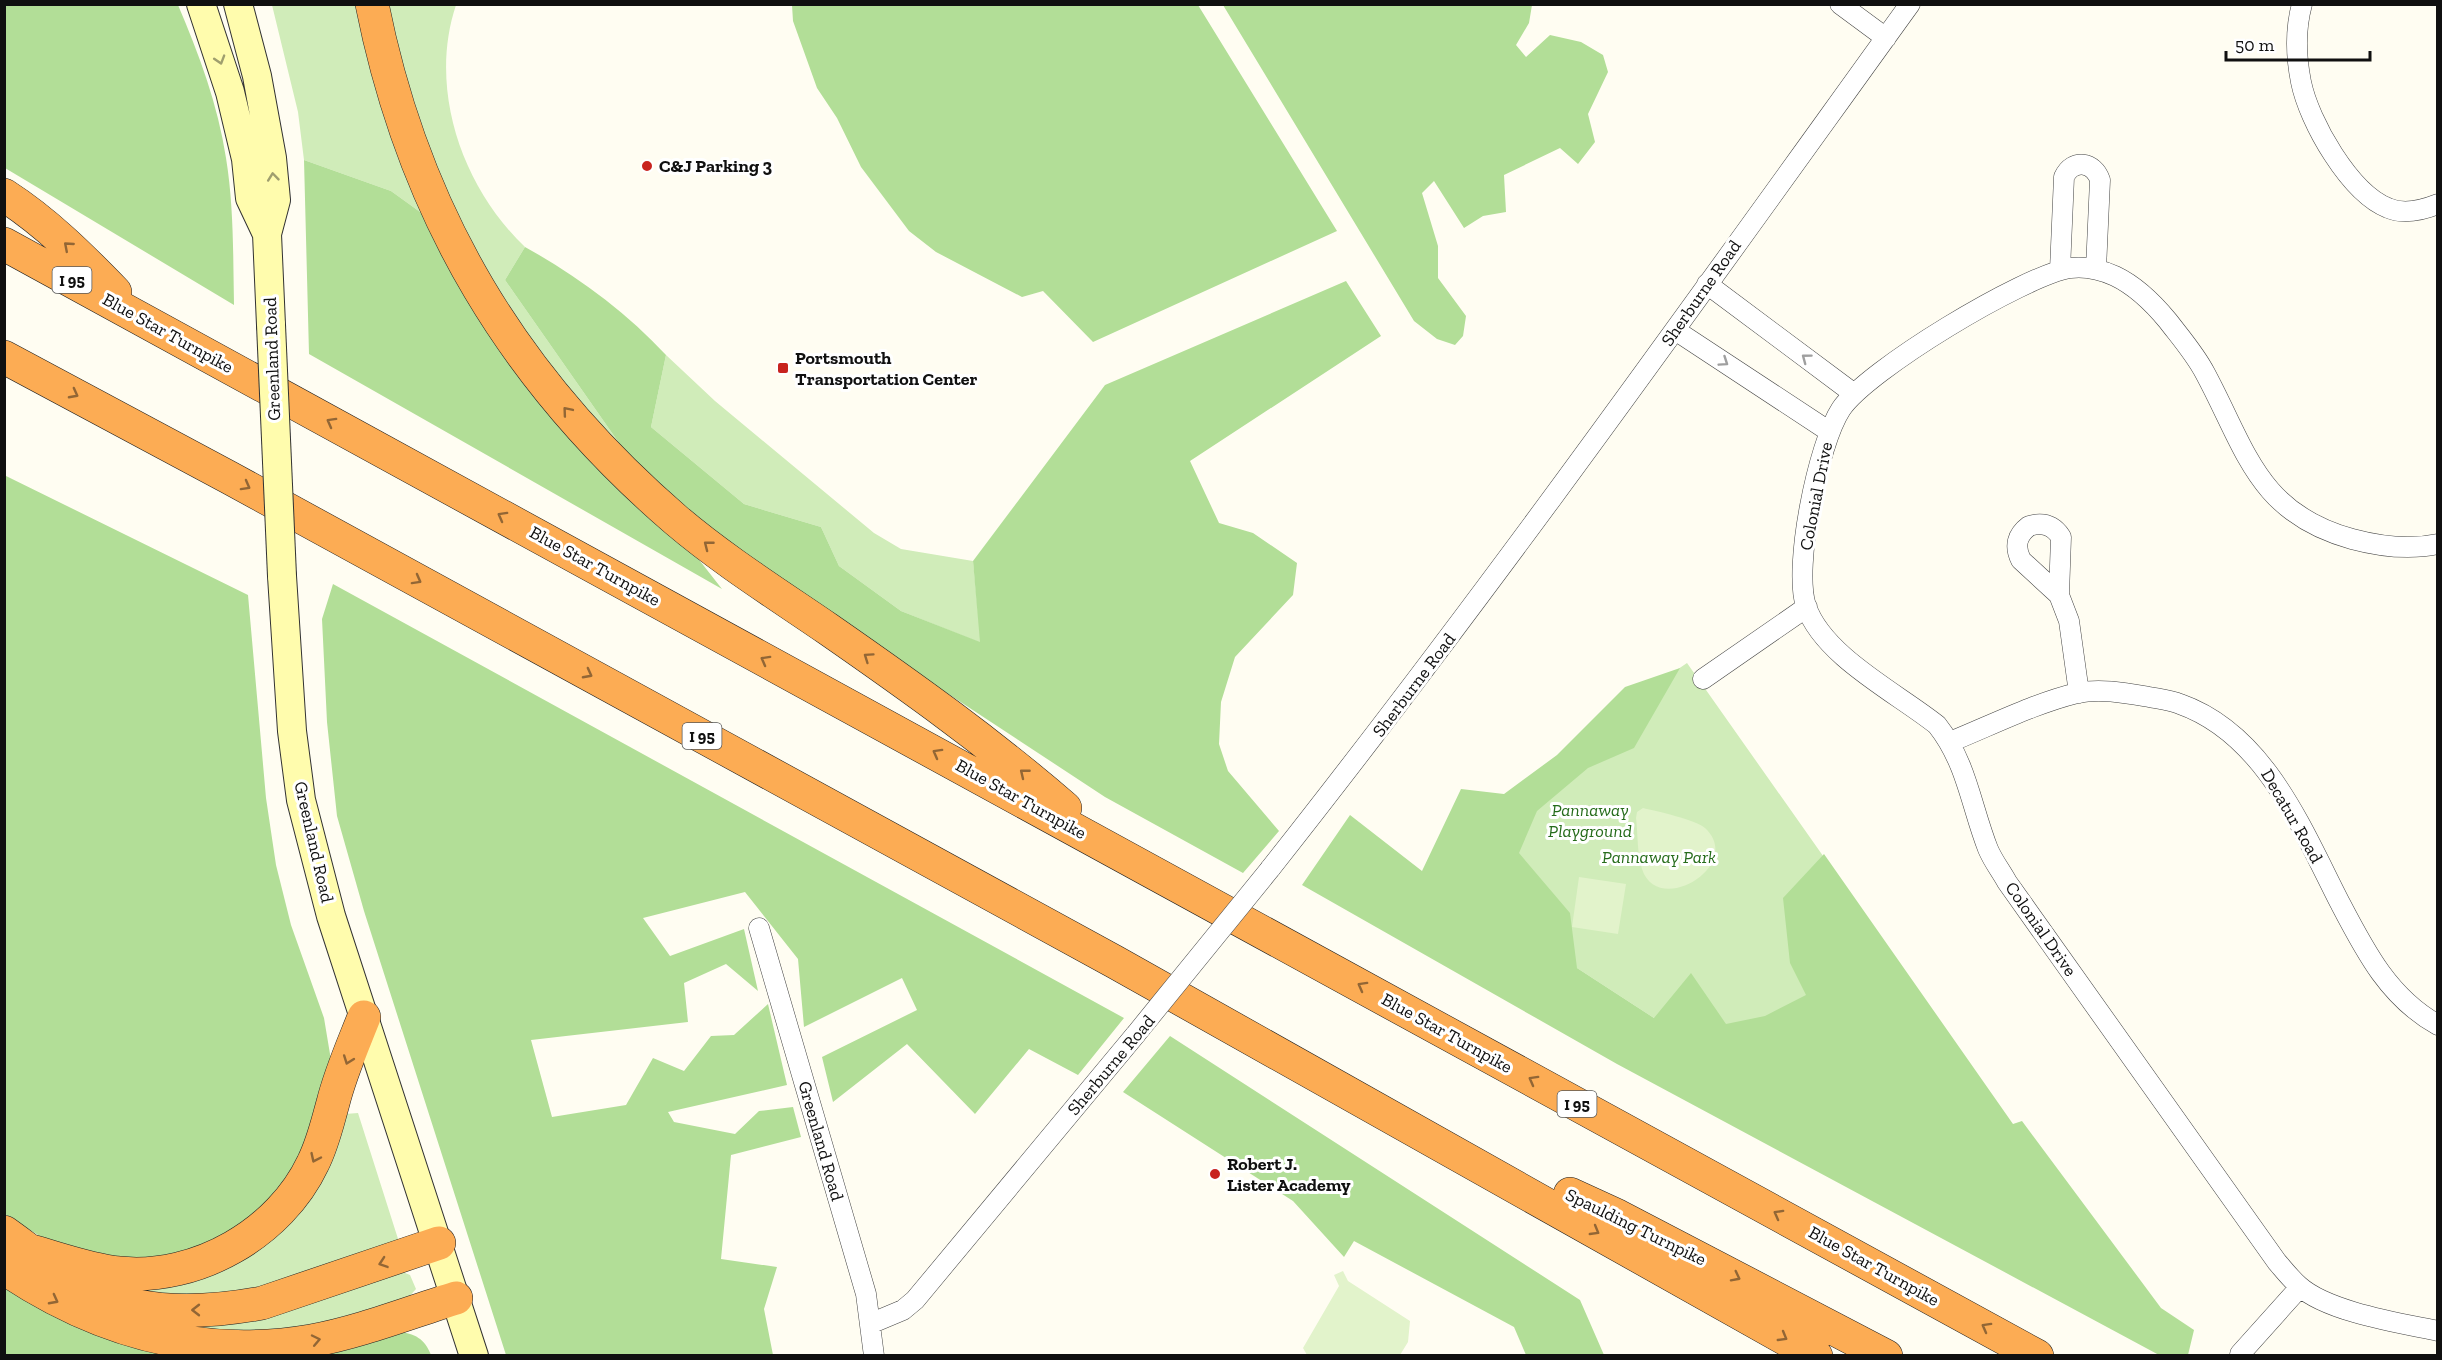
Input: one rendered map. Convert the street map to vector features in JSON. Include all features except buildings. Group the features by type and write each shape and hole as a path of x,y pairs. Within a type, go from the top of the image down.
{"highway":[{"path":"372,4 402,122 417,162 461,260 495,318 535,374 579,425 635,482 712,549 972,730 1117,852"},
{"path":"4,195 23,207 80,256 139,317"},
{"name":"Blue Star Turnpike","path":"4,244 2037,1356"},
{"name":"I 95","path":"10,361 250,488 1380,1108 1816,1356"},
{"path":"18,1259 99,1270 146,1273 192,1265 234,1247 254,1234 287,1203 312,1166 364,1017"},
{"name":"Spaulding Turnpike","path":"1380,1108 1618,1216 1886,1356"},
{"path":"4,1232 18,1259 43,1294 94,1319 150,1337 208,1346 263,1347 312,1341 456,1298"},
{"path":"18,1259 93,1292 155,1307 212,1310 237,1308 287,1297 438,1243"}],"main road":[{"name":"Greenland Road","path":"201,4 230,92 246,159 250,198 267,234"},
{"name":"Greenland Road","path":"238,4 257,76 272,158 276,200 267,234 282,576 292,731 301,800 332,916 474,1356"}],"street":[{"path":"1840,4 1886,38"},
{"name":"Sherburne Road","path":"872,1323 903,1310 915,1300 1136,1034 1404,700 1910,4"},
{"path":"2302,4 2297,47 2301,83 2321,132 2346,171 2359,187 2390,209 2406,212 2438,204"},
{"path":"2061,270 2064,177 2071,168 2082,164 2094,169 2100,180 2096,269"},
{"name":"Colonial Drive","path":"2436,547 2369,543 2327,532 2288,509 2247,461 2204,371 2157,308 2117,277 2096,269 2074,268 2061,270 1992,302 1905,355 1853,393 1830,432 1813,493 1802,570 1807,607 1830,644 1937,726 1950,742 1960,760 1990,853 2007,882 2271,1254 2300,1287 2320,1299 2350,1310 2438,1331"},
{"path":"1707,284 1853,393"},
{"name":"Colonial Drive","path":"1675,330 1830,432"},
{"path":"2059,595 2069,621 2079,693"},
{"path":"1704,679 1807,607"},
{"name":"Decatur Road","path":"1950,742 2044,704 2079,693 2129,693 2180,703 2211,719 2236,738 2261,763 2283,795 2354,929 2391,988 2438,1025"},
{"name":"Greenland Road","path":"759,928 857,1264 872,1323 874,1356"},
{"path":"2240,1354 2300,1287"}],"green space":[{"path":"5,4 178,5 207,80 223,138 232,213 234,305 5,168"},
{"path":"272,5 362,5 434,222 391,191 304,160 298,112"},
{"path":"383,5 456,5 448,37 446,70 449,103 456,135 468,166 484,196 503,223 525,247 505,280 626,453 580,415 453,222"},
{"path":"792,5 1198,5 1337,231 1093,342 1043,291 1022,297 936,252 909,231 861,167 837,118 817,88 793,21"},
{"path":"1223,5 1532,5 1529,23 1516,45 1526,57 1550,35 1581,42 1603,55 1608,72 1588,114 1595,142 1578,164 1560,148 1504,175 1506,212 1483,216 1464,228 1434,181 1422,193 1438,246 1438,278 1466,316 1463,336 1455,345 1437,339 1414,321"},
{"path":"304,160 391,191 434,222 722,589 309,354"},
{"path":"525,247 600,295 666,355 651,427 744,504 821,527 839,566 901,611 980,642 973,561 1105,385 1346,281 1381,336 1190,461 1219,523 1253,533 1297,563 1293,595 1235,657 1221,702 1219,744 1228,771 1279,831 1243,873 1105,797 740,557 626,453 505,280"},
{"path":"666,355 715,401 874,533 901,549 973,561 981,643 901,611 839,566 821,527 744,504 651,427"},
{"path":"4,475 248,595 266,798 276,865 291,925 324,1018 331,1060 295,1177 220,1244 145,1264 52,1244 5,1214"},
{"path":"333,584 1124,1018 1078,1075 1029,1049 975,1114 907,1044 833,1102 822,1057 917,1010 902,978 804,1027 798,959 745,892 643,918 670,956 744,929 758,991 726,964 684,983 688,1022 531,1040 552,1117 626,1105 653,1058 684,1071 711,1036 734,1035 768,1004 787,1085 668,1112 674,1122 735,1134 759,1111 793,1107 801,1137 731,1155 721,1259 777,1267 764,1309 773,1355 506,1355 364,911 337,816 327,722 322,619"},
{"name":"Pannaway Park","path":"1687,663 2143,1310 1916,1188 1577,968 1457,886 1602,721"},
{"path":"1680,668 1634,748 1588,768 1537,811 1519,853 1570,913 1577,968 1654,1018 1691,973 1726,1024 1765,1016 1806,995 1790,963 1783,898 1824,854 2013,1124 2022,1121 2161,1308 2194,1330 2188,1355 2159,1355 1617,1064 1302,885 1350,815 1422,871 1461,789 1504,794 1557,755 1625,687"},
{"path":"1643,808 1685,819 1705,828 1714,842 1714,857 1707,870 1694,881 1680,887 1664,888 1651,883 1642,869 1638,850 1636,818 1637,812"},
{"path":"1579,877 1626,884 1618,934 1572,927"},
{"path":"1170,1036 1580,1300 1604,1355 1526,1355 1514,1327 1354,1241 1344,1257 1293,1201 1123,1092"},
{"path":"358,1113 399,1242 282,1288 155,1298 131,1284 345,1114"},
{"path":"1343,1271 1348,1281 1410,1321 1408,1342 1400,1355 1307,1355 1303,1348 1339,1286 1334,1275"},
{"path":"403,1272 410,1275 416,1289 408,1298 293,1331 190,1331 131,1313"},
{"path":"4,1281 115,1341 162,1355 5,1355"},
{"path":"397,1332 418,1338 426,1345 431,1355 309,1356"}],"place":[{"name":"C&J Parking 3","path":"647,166"},
{"name":"Portsmouth Transportation Center","path":"783,368"},
{"name":"Robert J. Lister Academy","path":"1215,1174"}],"park label":[{"name":"Pannaway Playground","path":"1590,820"}]}
